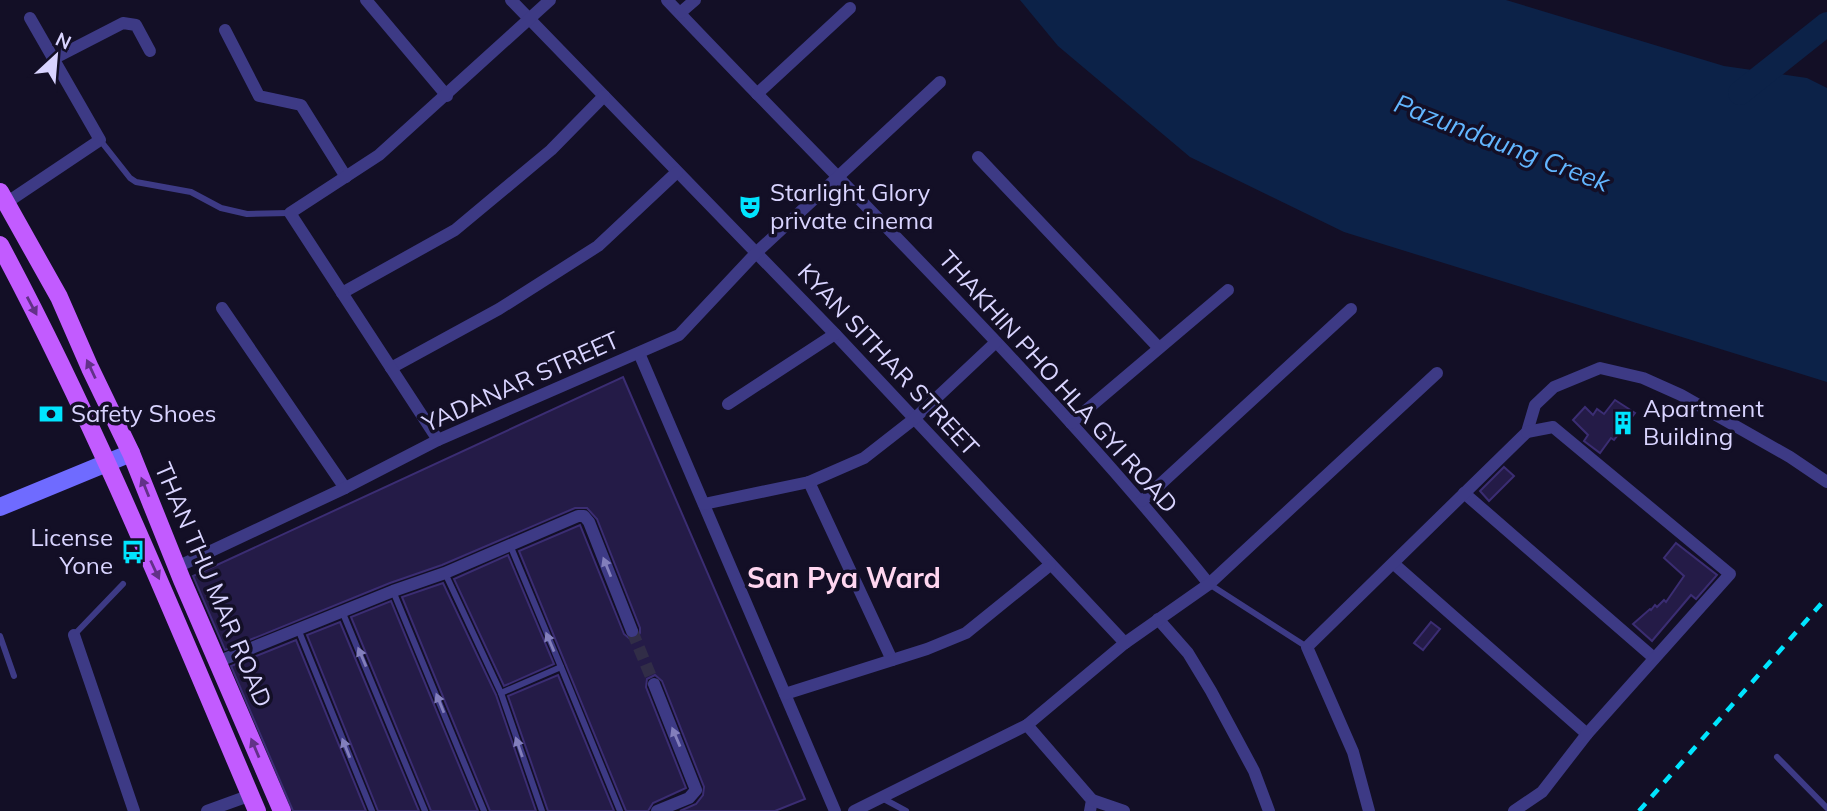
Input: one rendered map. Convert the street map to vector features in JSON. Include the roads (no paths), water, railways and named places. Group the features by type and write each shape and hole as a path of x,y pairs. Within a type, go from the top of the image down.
{"main road":[{"name":"THAN THU MAR ROAD","path":"3,198 59,297 131,453 177,568 282,811"},
{"name":"THAN THU MAR ROAD","path":"0,246 44,328 159,579 254,803"},
{"path":"0,507 131,453"}],"street":[{"path":"366,0 447,96"},
{"name":"KYAN SITHAR STREET","path":"511,0 757,252 1125,643"},
{"path":"438,440 290,213 379,155 550,0"},
{"name":"THAKHIN PHO HLA GYI ROAD","path":"667,0 996,342 1142,501 1209,584"},
{"path":"680,13 695,0"},
{"path":"757,94 850,8"},
{"path":"3,198 100,140 30,18"},
{"path":"52,59 123,23 136,26 150,51"},
{"path":"225,30 259,96 301,105 346,177"},
{"name":"YADANAR STREET","path":"177,568 345,488 438,440 679,335 757,252 940,82"},
{"path":"342,293 455,230 551,150 604,96"},
{"path":"978,157 1159,348"},
{"path":"391,368 499,309 598,246 677,172"},
{"path":"1071,423 1227,290"},
{"path":"222,307 345,488"},
{"path":"1142,501 1351,309"},
{"path":"728,404 835,334"},
{"path":"704,504 809,482 864,458 914,419 996,342"},
{"path":"639,352 785,694 830,810"},
{"path":"1369,811 1353,752 1307,647 1527,432 1535,405 1554,387 1600,368 1643,378 1681,395 1790,457 1827,482"},
{"path":"854,811 1027,725 1125,643 1209,584 1437,373"},
{"path":"1514,811 1542,792 1587,734 1730,574 1553,428 1527,432"},
{"path":"809,482 892,660"},
{"path":"1464,493 1654,657"},
{"path":"217,662 393,591 445,573 578,516 584,516 589,522 632,631"},
{"path":"1394,564 1587,734"},
{"path":"785,694 892,660 965,633 1050,565"},
{"path":"1158,619 1188,653 1211,691 1254,771 1269,811"},
{"path":"74,635 134,811"},
{"path":"653,684 696,790 690,798 657,811"},
{"path":"1027,725 1091,806 1124,811"},
{"path":"207,811 254,803"}],"lane":[{"path":"100,140 130,178 136,181 191,192 221,208 247,214 290,213"},
{"path":"510,544 620,811"},
{"path":"445,573 501,693 542,811"},
{"path":"74,635 123,584"},
{"path":"1209,584 1307,647"},
{"path":"393,591 484,811"},
{"path":"342,611 425,811"},
{"path":"298,629 372,811"},
{"path":"0,636 14,677"},
{"path":"501,693 561,667"},
{"path":"1777,757 1827,808"},
{"path":"881,798 906,811"}],"water":[{"name":"Pazundaung Creek","path":"1020,0 1506,0 1724,66 1807,78 1827,88 1827,382 1344,232 1190,157 1058,46"}],"waterway":[{"path":"1740,93 1827,24"}],"tunnel":[{"path":"632,631 654,684"}],"railway":[{"path":"1639,811 1827,597"}],"place":[{"name":"Starlight Glory private cinema","path":"750,207"},
{"name":"Safety Shoes","path":"51,414"},
{"name":"Apartment Building","path":"1623,423"},
{"name":"License Yone","path":"133,552"}],"district":[{"name":"San Pya Ward","path":"844,578"}]}
